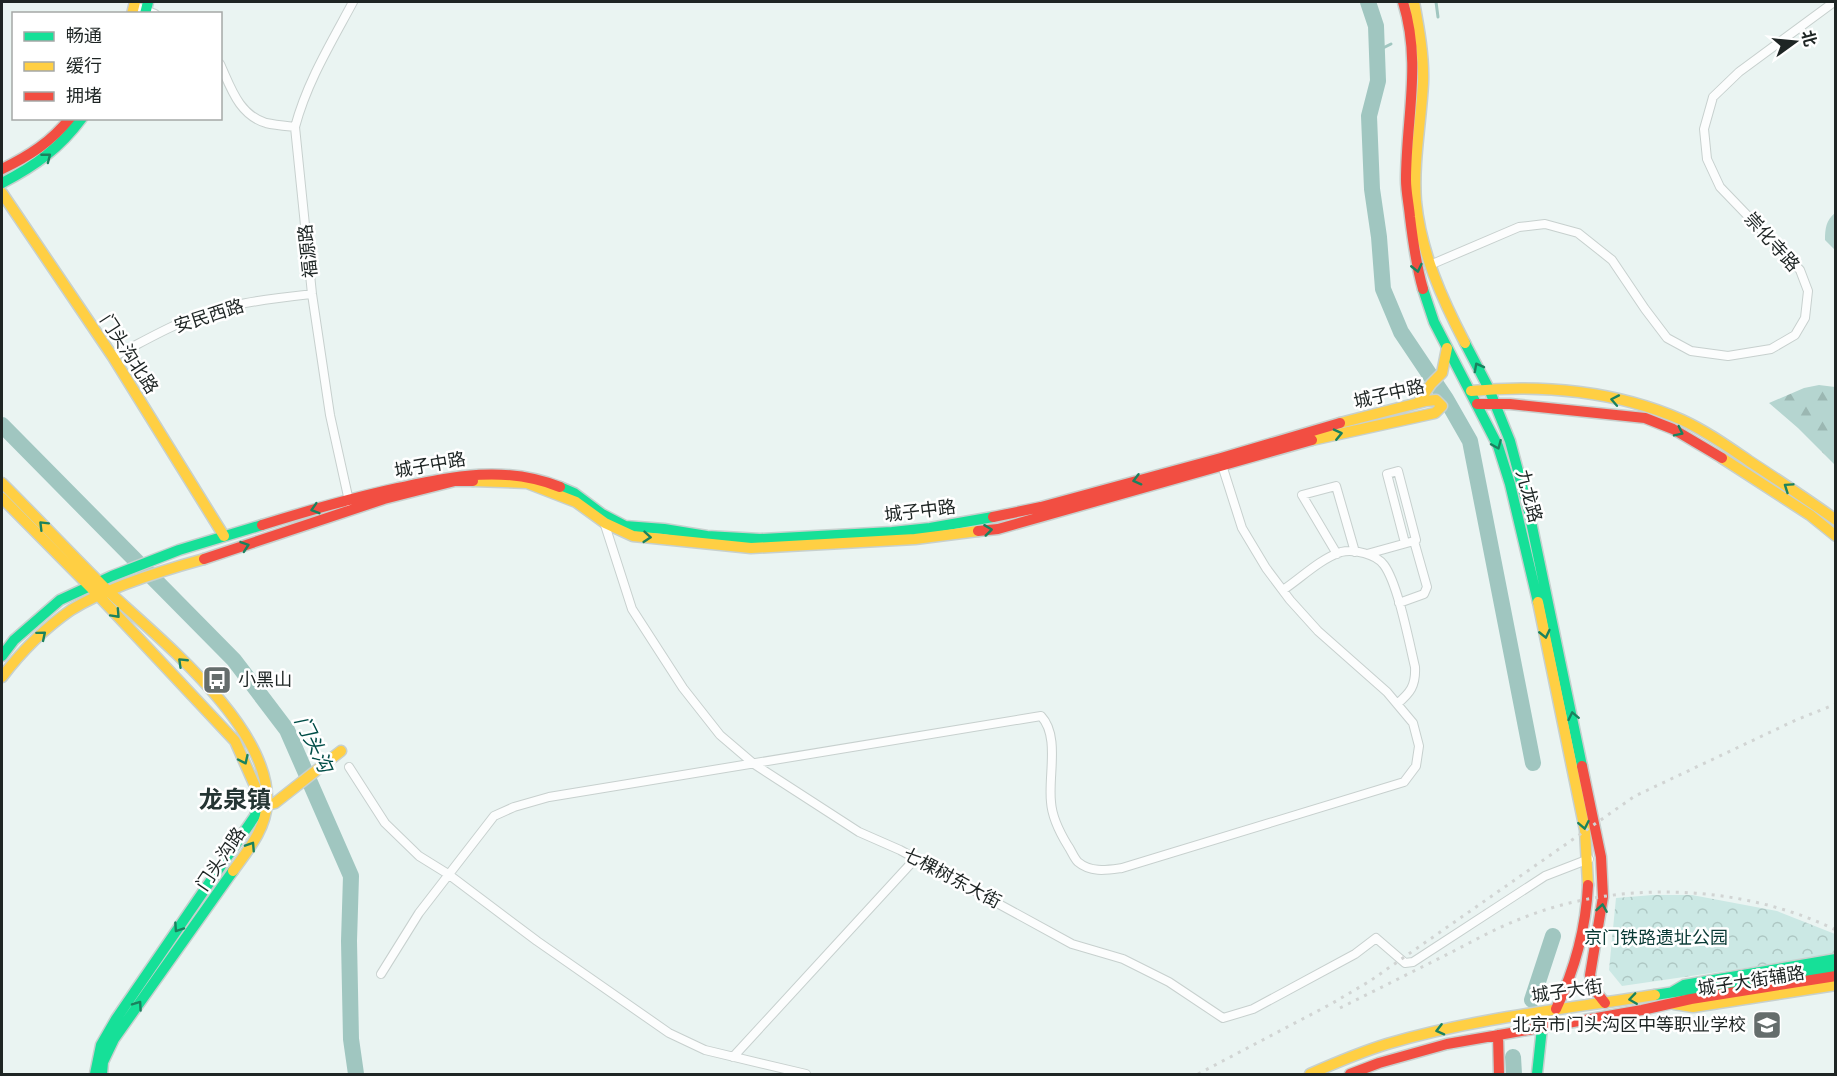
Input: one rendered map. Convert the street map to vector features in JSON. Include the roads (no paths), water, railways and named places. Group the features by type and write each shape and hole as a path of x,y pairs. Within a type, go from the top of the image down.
{"main road":[{"name":"九龙路","path":"1403,2 1410,24 1413,49 1413,94 1406,181 1416,266 1434,322 1498,446 1510,484 1546,639 1585,830 1589,859 1588,900 1570,980 1556,1009"},
{"name":"九龙路","path":"1414,2 1423,54 1423,84 1416,162 1416,200 1421,236 1430,265 1453,320 1489,388 1510,441 1529,512 1602,857 1603,897 1590,975 1594,988 1605,1003"},
{"path":"2,169 33,154 52,141 68,120"},
{"path":"2,183 40,163 59,148 80,120"},
{"name":"门头沟北路","path":"2,193 113,357 224,536"},
{"path":"1418,403 1442,373 1448,348"},
{"path":"1471,391 1489,388 1574,392 1622,401 1658,411 1683,421 1722,443 1836,520"},
{"name":"城子中路","path":"2,677 29,646 70,611 103,593 384,499 455,481 527,483 576,502 603,519 626,526 706,536 760,539 921,529 1041,507 1308,441 1435,413 1442,406 1436,400 1418,403 1304,432 1222,462"},
{"path":"1477,404 1495,403 1645,418 1703,444 1810,515 1836,536"},
{"name":"城子中路","path":"2,656 14,640 42,614 60,600 87,586 178,550 348,499 452,476 494,473 540,479 574,493 603,519"},
{"name":"门头沟路","path":"2,483 99,581 103,593 228,732 244,759 255,786 258,802 262,807 264,821 254,843 114,1039 103,1062 102,1074"},
{"name":"门头沟路","path":"2,498 87,586 103,593 210,688 232,714 251,746 262,773 267,798 116,1019 101,1045 95,1074"},
{"path":"262,807 275,802 341,751"},
{"name":"城子大街辅路","path":"1836,959 1684,985 1670,999 1694,1008 1836,985"},
{"name":"城子大街","path":"1350,1074 1379,1063 1447,1044 1542,1028 1670,999 1836,966"},
{"name":"城子大街","path":"1310,1074 1375,1048 1444,1029 1556,1009 1670,999 1836,976"},
{"path":"1537,1074 1542,1028"},
{"path":"1498,1035 1499,1074"}],"street":[{"name":"福源路","path":"351,510 330,415 312,294 295,127 311,79 354,2"},
{"name":"崇化寺路","path":"1430,265 1519,227 1545,224 1578,233 1612,260 1667,338 1691,351 1728,356 1771,349 1795,335 1805,318 1808,291 1800,270 1720,187 1707,159 1704,129 1713,97 1722,88 1739,72 1834,2"},
{"path":"134,7 149,10"},
{"path":"222,69 234,96 247,113 265,123 295,127"},
{"name":"安民西路","path":"113,357 180,322 220,309 265,299 312,294"},
{"path":"381,974 419,913 494,816 514,807 549,797 1041,716 1049,724 1052,741 1051,805 1061,835 1078,862 1099,871 1122,868 1404,782 1416,766 1419,746 1413,723 1387,692 1318,631 1266,568 1242,528 1222,462"},
{"path":"1398,603 1424,594 1427,587 1398,471 1387,474 1405,543"},
{"path":"1337,554 1302,495 1336,486 1355,552"},
{"name":"七棵树东大街","path":"603,519 632,609 683,688 720,735 754,764 859,832 915,859 1072,944 1123,959 1168,982 1222,1018 1253,1009 1355,954 1376,938 1405,963 1413,962 1545,876 1589,859"},
{"path":"1367,554 1414,541"},
{"path":"1385,549 1415,667 1416,680 1411,692 1397,704"},
{"path":"1283,590 1344,551 1367,554 1384,564 1392,582"},
{"path":"349,767 385,823 419,856 448,874 537,941 669,1034 705,1050 806,1074"},
{"path":"733,1057 915,859"}],"waterway":[{"path":"1368,2 1376,26 1378,81 1369,116 1372,189 1383,289 1401,332 1446,399 1470,441 1533,763"},
{"path":"1436,2 1438,17"},
{"path":"1377,51 1391,44"},
{"name":"门头沟","path":"2,425 234,660 287,730 351,876 349,941 351,1039 356,1074"},
{"path":"1532,1000 1553,936"},
{"path":"1513,1057 1514,1074"}],"railway":[{"path":"1198,1074 1370,981 1635,796 1796,720 1836,704"},
{"path":"1340,1008 1510,923 1558,906 1597,897 1679,892 1720,896 1760,903 1836,930"}],"place":[{"name":"小黑山","path":"217,680"},
{"name":"北京市门头沟区中等职业学校","path":"1767,1025"}],"district":[{"name":"龙泉镇","path":"235,799"}],"park label":[{"name":"京门铁路遗址公园","path":"1656,938"}]}
